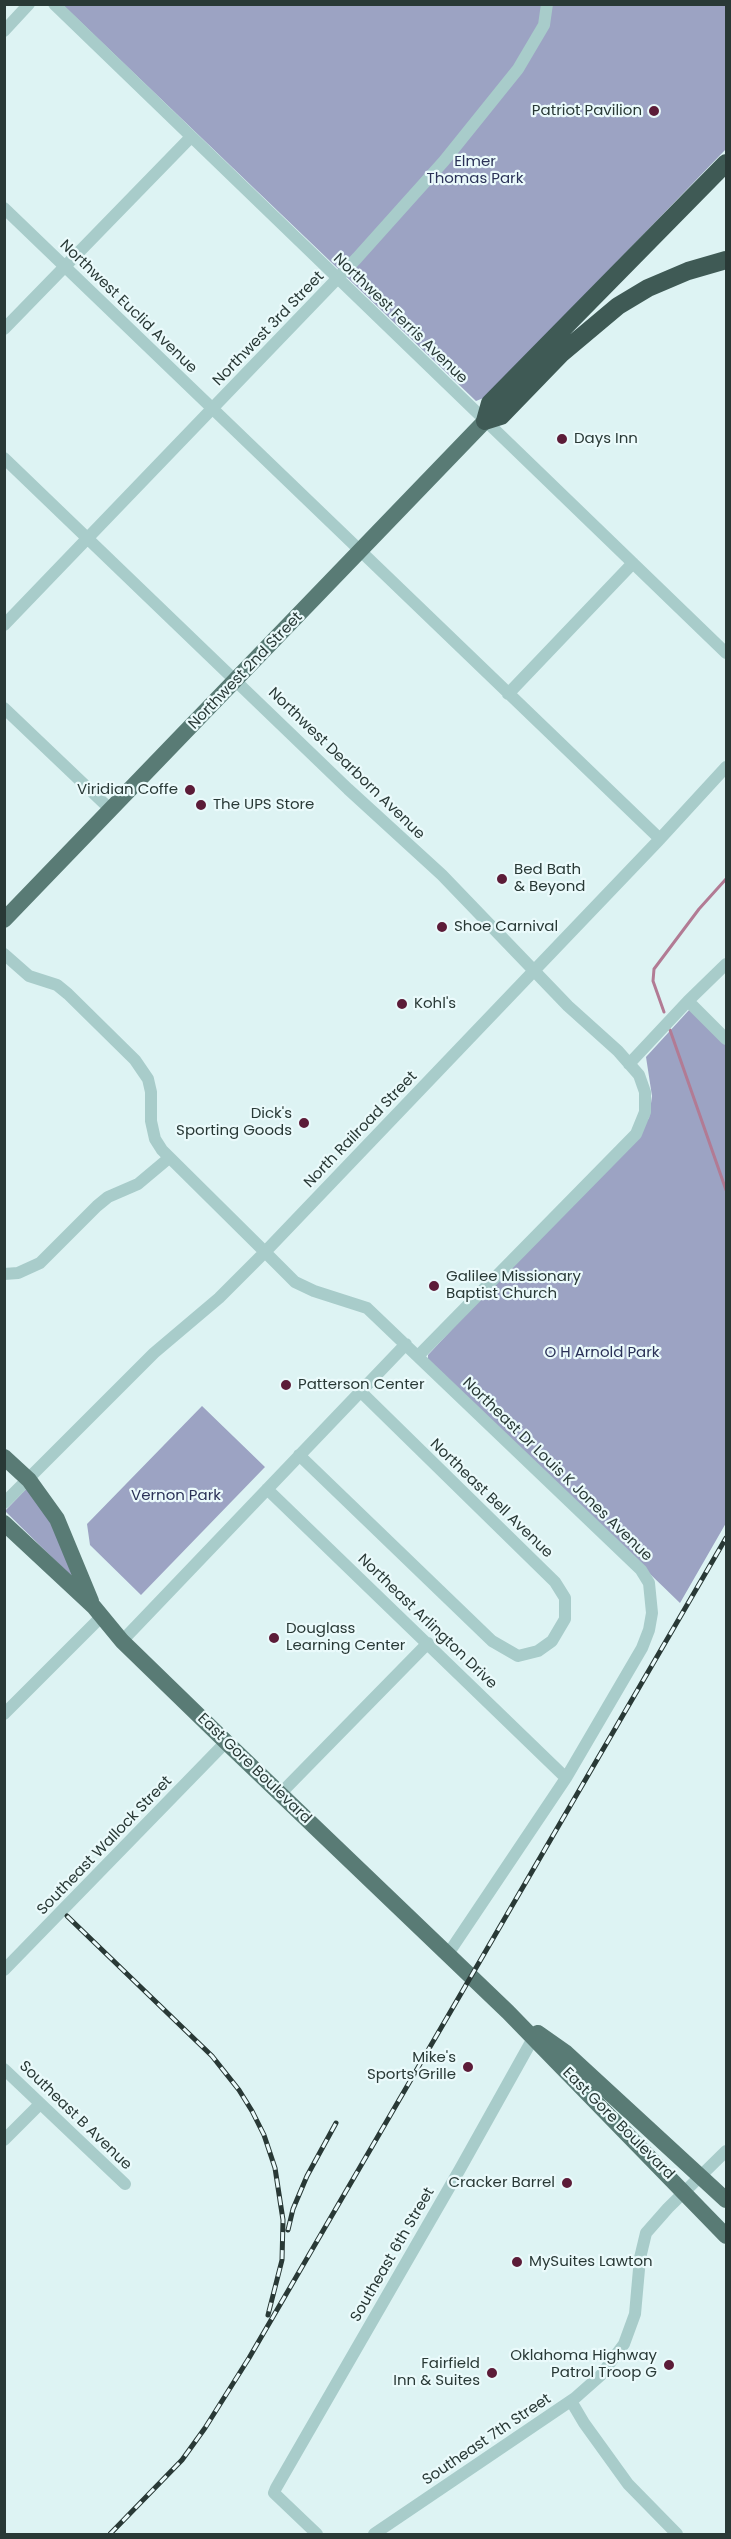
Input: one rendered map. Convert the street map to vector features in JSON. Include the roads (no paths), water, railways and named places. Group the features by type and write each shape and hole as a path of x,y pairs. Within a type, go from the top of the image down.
{"highway":[{"path":"485,421 490,402 726,163"},
{"path":"485,421 501,416 562,353 618,306 648,288 688,271 726,260"}],"main road":[{"name":"Northwest 2nd Street","path":"4,920 236,682 485,421"},
{"path":"4,1457 29,1480 57,1519 98,1612"},
{"name":"East Gore Boulevard","path":"4,1523 98,1612 122,1641 226,1743 534,2035 726,2236"},
{"name":"East Gore Boulevard","path":"534,2035 565,2052 726,2200"}],"street":[{"path":"4,31 29,4"},
{"name":"Northwest Ferris Avenue","path":"54,4 190,138 726,653"},
{"name":"Northwest 3rd Street","path":"4,625 337,279 444,161 518,69 544,25 547,4"},
{"path":"4,329 190,138"},
{"name":"Northwest Euclid Avenue","path":"4,208 660,839"},
{"name":"Northwest Dearborn Avenue","path":"4,458 236,682 442,875 639,1076 645,1092 645,1112 636,1134 418,1356"},
{"path":"508,694 633,563"},
{"path":"4,708 111,810"},
{"name":"North Railroad Street","path":"4,1503 154,1353 219,1298 660,839 726,766"},
{"path":"4,954 29,976 57,985 135,1060 148,1079 151,1092 151,1121 155,1139 169,1158 264,1252 295,1282 314,1292 367,1308 418,1356"},
{"path":"629,1064 726,964"},
{"path":"688,1001 726,1039"},
{"path":"4,1274 18,1273 40,1263 108,1197 138,1184 169,1158"},
{"path":"122,1641 406,1344"},
{"name":"Northeast Dr Louis K Jones Avenue","path":"418,1356 641,1570 649,1582 652,1613 642,1648 566,1778 448,1954"},
{"name":"Northeast Bell Avenue","path":"360,1391 555,1582 565,1598 565,1619 552,1641"},
{"name":"Northeast Arlington Drive","path":"299,1455 492,1641 518,1656 538,1651 552,1641"},
{"name":"Northeast Arlington Drive","path":"267,1489 566,1778"},
{"path":"4,1714 98,1612"},
{"path":"280,1794 428,1643"},
{"name":"Southeast Wallock Street","path":"4,1970 226,1743"},
{"name":"Southeast 6th Street","path":"317,2535 274,2493 534,2035"},
{"name":"Southeast B Avenue","path":"4,2069 125,2184"},
{"path":"4,2140 40,2104"},
{"name":"Southeast 7th Street","path":"374,2535 571,2401 602,2374 624,2344 635,2314 640,2258 646,2233 726,2151"},
{"path":"571,2401 628,2484 677,2535"}],"waterway":[{"path":"664,1012 653,981 654,969 699,909 726,879"},
{"path":"670,1030 726,1190"}],"railway":[{"path":"110,2534 182,2460 249,2358 726,1538"},
{"path":"67,1916 212,2056 239,2090 252,2111 264,2135 275,2168 283,2220 282,2260 268,2315"},
{"path":"288,2230 293,2209 307,2176 336,2123"}],"place":[{"name":"Patriot Pavilion","path":"654,111"},
{"name":"Days Inn","path":"562,439"},
{"name":"Viridian Coffe","path":"190,790"},
{"name":"The UPS Store","path":"201,805"},
{"name":"Bed Bath & Beyond","path":"502,879"},
{"name":"Shoe Carnival","path":"442,927"},
{"name":"Kohl's","path":"402,1004"},
{"name":"Dick's Sporting Goods","path":"304,1123"},
{"name":"Galilee Missionary Baptist Church","path":"434,1286"},
{"name":"Patterson Center","path":"286,1385"},
{"name":"Douglass Learning Center","path":"274,1638"},
{"name":"Mike's Sports Grille","path":"468,2067"},
{"name":"Cracker Barrel","path":"567,2183"},
{"name":"MySuites Lawton","path":"517,2262"},
{"name":"Oklahoma Highway Patrol Troop G","path":"669,2365"},
{"name":"Fairfield Inn & Suites","path":"492,2373"}],"park label":[{"name":"Elmer Thomas Park","path":"475,170"},
{"name":"O H Arnold Park","path":"602,1353"},
{"name":"Vernon Park","path":"176,1496"}]}
